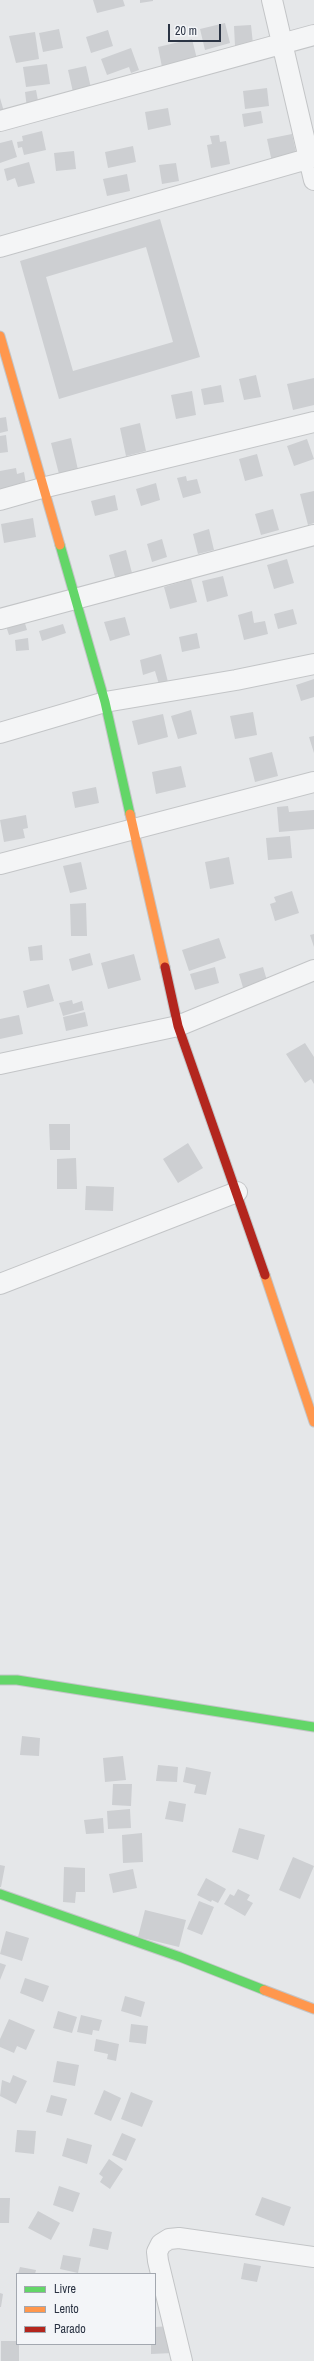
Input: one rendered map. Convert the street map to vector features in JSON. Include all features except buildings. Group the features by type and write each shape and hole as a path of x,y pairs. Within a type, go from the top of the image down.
{"street":[{"path":"272,0 311,157 314,180"},
{"path":"0,121 314,35"},
{"path":"0,247 311,157"},
{"path":"0,336 42,488 105,702 178,1026 237,1192 314,1422"},
{"path":"0,500 42,488 314,422"},
{"path":"0,619 314,536"},
{"path":"0,733 105,702 236,680 314,664"},
{"path":"0,864 134,831 314,782"},
{"path":"0,1064 178,1026 314,970"},
{"path":"0,1284 237,1192"},
{"path":"0,1680 18,1680 314,1727"},
{"path":"0,1894 180,1958 314,2009"},
{"path":"182,2361 158,2261 158,2252 161,2244 169,2239 179,2238 314,2257"}],"traffic: fast":[{"path":"60,545 105,702 130,814"},
{"path":"0,1680 17,1680 314,1727"},
{"path":"0,1894 180,1957 264,1990"}],"traffic: slow":[{"path":"0,336 60,545"},
{"path":"130,814 165,967"},
{"path":"265,1275 314,1422"},
{"path":"264,1990 314,2009"}],"traffic: jam":[{"path":"165,967 178,1026 265,1275"}]}
